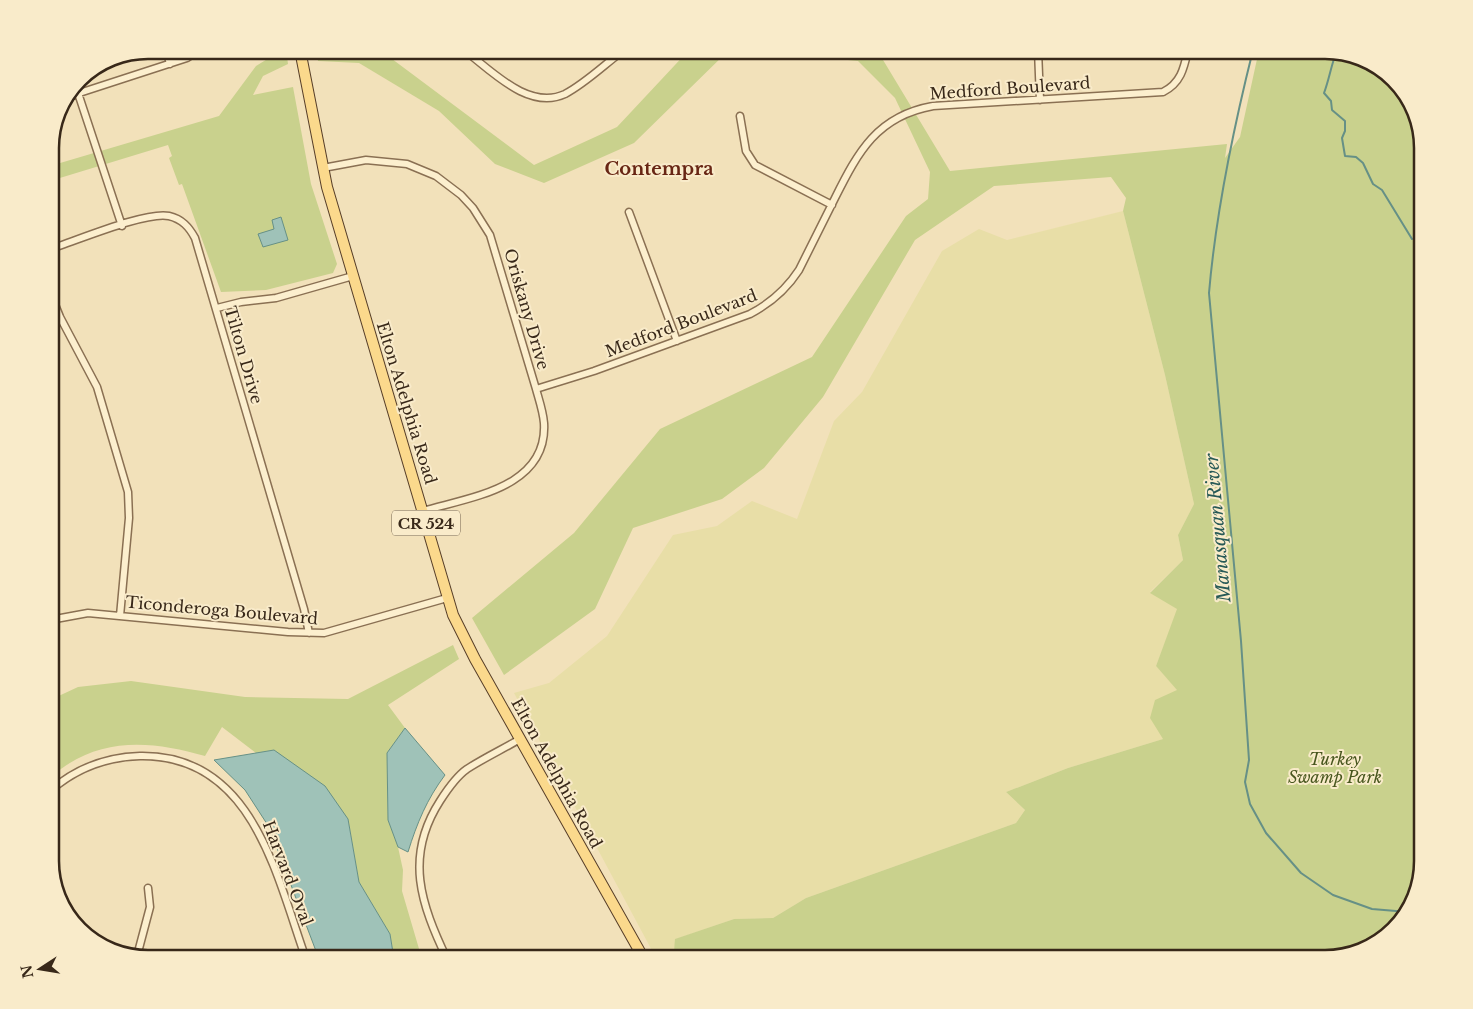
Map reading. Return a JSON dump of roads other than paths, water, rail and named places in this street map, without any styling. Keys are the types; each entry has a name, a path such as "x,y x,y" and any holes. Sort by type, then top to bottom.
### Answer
{"main road":[{"name":"Elton Adelphia Road","path":"302,59 323,168 447,598 462,634 639,950"}],"street":[{"path":"169,59 170,64"},
{"path":"122,226 78,93 184,59"},
{"path":"477,59 524,93 547,98 571,90 612,59"},
{"path":"1038,59 1040,100"},
{"name":"Medford Boulevard","path":"536,389 594,371 750,314 778,297 799,270 854,162 867,142 882,128 909,112 933,106 1163,92 1171,88 1179,79 1185,59"},
{"path":"740,116 746,151 755,165 832,205"},
{"name":"Oriskany Drive","path":"323,168 366,160 407,164 436,176 461,195 473,208 490,235 536,389 543,414 543,438 536,458 523,474 501,488 423,511"},
{"path":"629,212 677,341"},
{"name":"Tilton Drive","path":"59,246 160,215 172,217 186,225 196,238 304,610 309,633"},
{"path":"216,308 241,302 276,298 353,276"},
{"path":"59,314 97,387 128,492 129,518 120,616"},
{"name":"Ticonderoga Boulevard","path":"59,618 75,614 120,616 324,633 447,598"},
{"path":"443,950 430,924 420,888 418,868 421,845 431,815 445,793 466,770 520,739"},
{"name":"Harvard Oval","path":"59,784 93,765 106,760 131,756 175,760 212,777 236,797 261,836 303,950"},
{"path":"139,949 150,907 148,888"}],"water":[{"path":"281,217 288,240 263,247 258,234 274,229 272,220"},
{"path":"405,728 445,775 423,812 408,852 398,847 388,820 387,753"},
{"path":"274,750 325,786 348,819 359,882 390,934 393,950 316,950 269,827 245,790 214,760"}],"waterway":[{"name":"Manasquan River","path":"1251,59 1226,171 1209,293 1241,641 1249,760 1245,782 1250,804 1266,833 1301,873 1333,895 1372,909 1399,911"},
{"path":"1334,60 1324,93 1331,101 1332,110 1345,121 1345,131 1342,138 1345,156 1356,157 1363,163 1373,184 1382,190 1412,239"}],"district":[{"name":"Contempra","path":"659,169"}],"park label":[{"name":"Turkey Swamp Park","path":"1335,768"}]}
